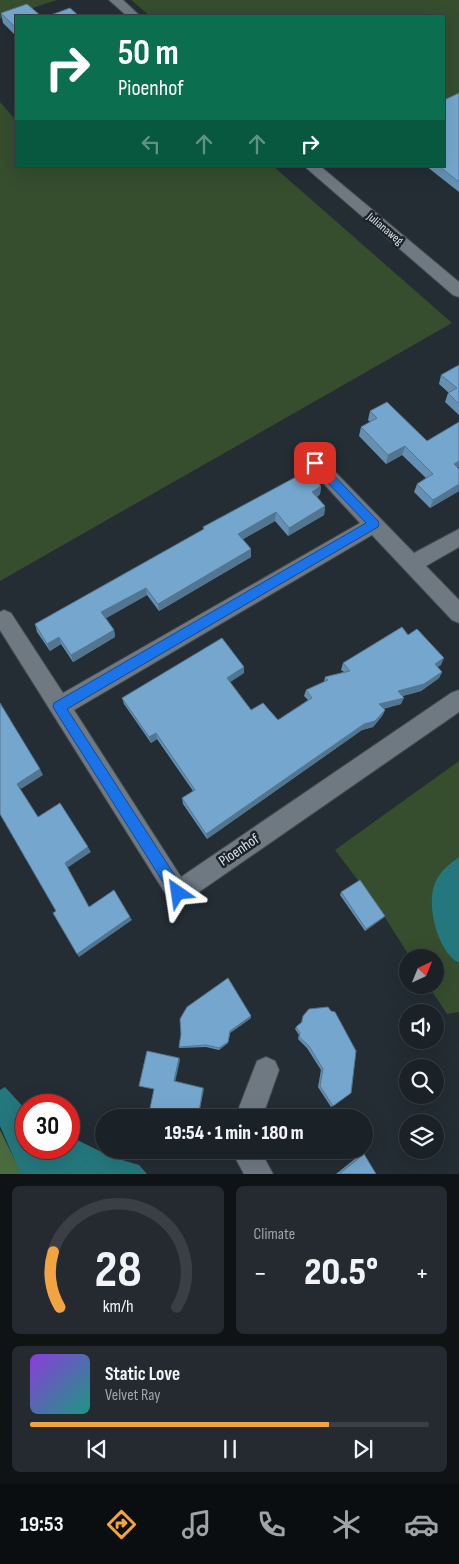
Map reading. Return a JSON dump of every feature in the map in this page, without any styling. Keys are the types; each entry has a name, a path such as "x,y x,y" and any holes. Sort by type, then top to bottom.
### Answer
{"street":[{"path":"115,0 133,15"},
{"name":"Julianaweg","path":"312,167 459,291"},
{"path":"304,451 459,614"},
{"path":"59,707 374,524"},
{"path":"413,564 459,537"},
{"name":"Pioenhof","path":"4,619 178,893 459,700"},
{"path":"251,1109 266,1070"},
{"path":"250,1159 259,1174"}],"green space":[{"path":"0,0 57,0 0,19"},
{"path":"131,0 459,0 459,160 445,150 445,15 149,15"},
{"path":"0,102 15,119 15,167 274,167 452,323 0,581"},
{"path":"459,761 459,857 445,868 456,962 459,963 459,1012 447,1014 444,1009 444,1004 440,1004 434,994 444,994 444,949 405,949 379,908 335,850"},
{"path":"0,1130 21,1172 21,1174 0,1174"}],"water":[{"path":"459,857 459,963 444,948 439,937 432,912 432,899 433,888 439,875"},
{"path":"5,1087 15,1098 15,1159 80,1159 80,1141 95,1149 95,1159 119,1159 139,1165 147,1174 21,1174 0,1126 0,1090"}],"building":[{"path":"27,4 40,15 15,15 15,27 1,13"},
{"path":"70,8 78,15 51,15"},
{"path":"459,93 459,182 440,167 445,167 445,100"},
{"path":"459,365 459,404 448,393 457,388 441,375"},
{"path":"387,402 427,441 459,422 459,461 454,464 459,469 459,484 433,500 417,484 433,474 405,446 388,455 361,427 377,418 370,411"},
{"path":"307,471 321,486 312,492 325,506 289,528 276,512 238,534 251,549 158,604 146,588 101,612 114,630 71,655 59,637 47,644 35,624 204,529 203,527"},
{"path":"402,627 408,635 417,629 444,658 435,664 442,672 424,684 398,691 404,698 379,704 385,710 375,721 364,724 206,834 182,798 195,790 156,733 149,737 122,698 222,638 244,667 227,678 251,710 263,703 278,720 312,698 306,690 328,680 325,677 350,671 343,663"},
{"path":"0,703 40,769 17,784 38,817 60,803 88,847 65,863 89,907 114,890 130,917 77,954 53,913 56,911 0,814"},
{"path":"360,880 385,916 366,929 341,892"},
{"path":"228,978 251,1016 230,1031 228,1042 219,1048 206,1045 179,1047 181,1034 180,1019 187,1007"},
{"path":"328,1007 331,1011 335,1012 356,1051 351,1093 333,1106 320,1086 323,1069 309,1046 299,1037 300,1033 296,1027 302,1022 303,1016 309,1009"},
{"path":"147,1051 179,1058 174,1081 203,1088 200,1109 150,1109 154,1089 139,1086"},
{"path":"358,1159 367,1159 376,1174 339,1174"}],"route":[{"path":"178,893 59,707 374,524 315,463"}]}
